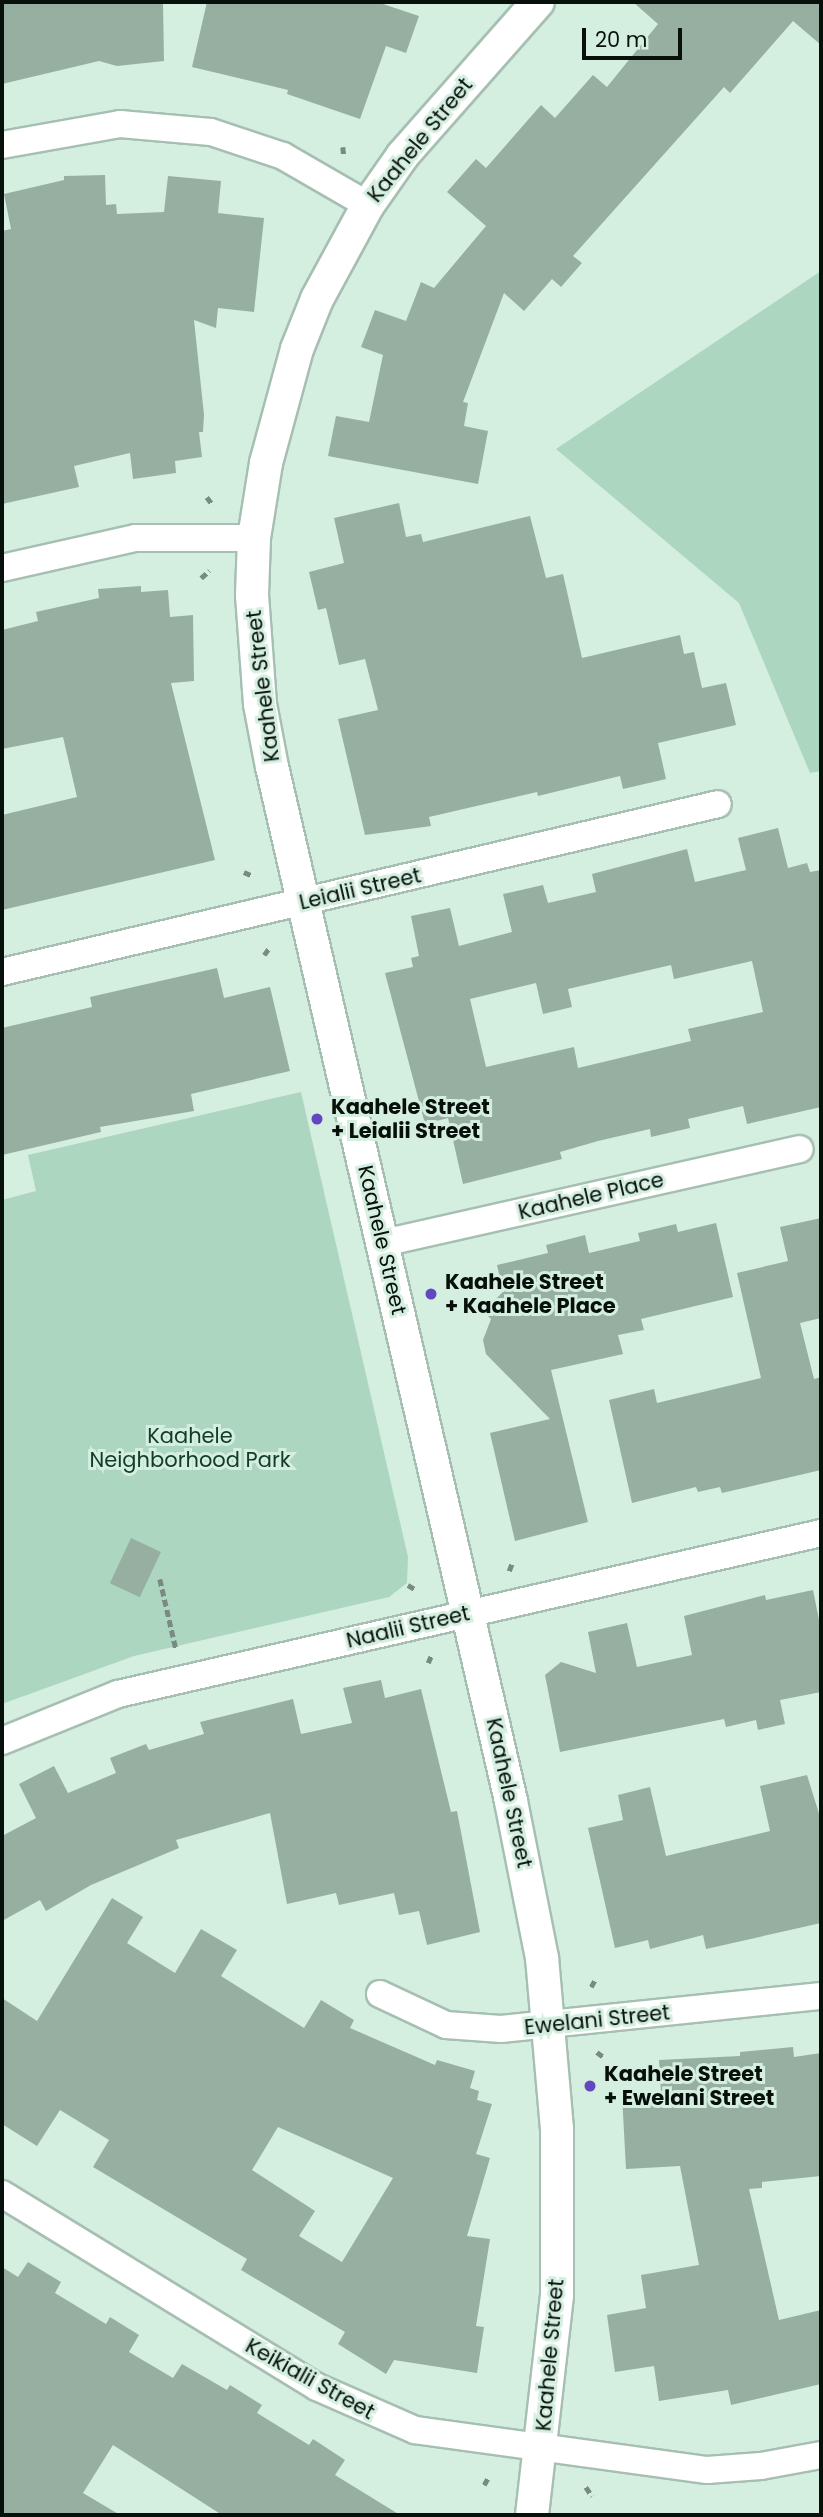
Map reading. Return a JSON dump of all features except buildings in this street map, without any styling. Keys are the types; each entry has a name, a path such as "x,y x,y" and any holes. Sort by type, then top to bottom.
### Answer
{"street":[{"name":"Kaahele Street","path":"532,2515 542,2451 557,2296 557,2129 549,2024 528,1880 260,704 254,649 254,538 266,463 297,349 317,299 368,205 424,129 538,2"},
{"path":"2,145 120,124 211,132 283,156 368,205"},
{"path":"2,568 135,538 254,538"},
{"name":"Leialii Street","path":"2,972 718,804"},
{"name":"Kaahele Place","path":"383,1243 800,1149"},
{"name":"Naalii Street","path":"2,1741 118,1694 821,1533"},
{"name":"Ewelani Street","path":"380,1994 428,2019 467,2029 549,2024 821,1996"},
{"name":"Keikialii Street","path":"2,2194 358,2409 415,2430 542,2451 706,2470 761,2466 821,2455"}],"path":[{"path":"343,147 344,156"},
{"path":"207,497 213,505"},
{"path":"201,578 209,571"},
{"path":"244,872 253,876"},
{"path":"264,955 269,947"},
{"path":"509,1571 512,1563"},
{"path":"160,1579 176,1649"},
{"path":"408,1585 416,1590"},
{"path":"428,1663 431,1656"},
{"path":"591,1987 596,1978"},
{"path":"597,2052 605,2058"},
{"path":"484,2485 489,2476"},
{"path":"586,2487 592,2496"}],"green space":[{"path":"821,271 821,771 810,773 739,603 556,449"},
{"name":"Kaahele Neighborhood Park","path":"301,1092 408,1557 407,1583 389,1597 134,1656 2,1704 2,1200 36,1191 28,1155"}],"place":[{"name":"Kaahele Street + Leialii Street","path":"317,1119"},
{"name":"Kaahele Street + Kaahele Place","path":"431,1294"},
{"name":"Kaahele Street + Ewelani Street","path":"590,2086"}]}
